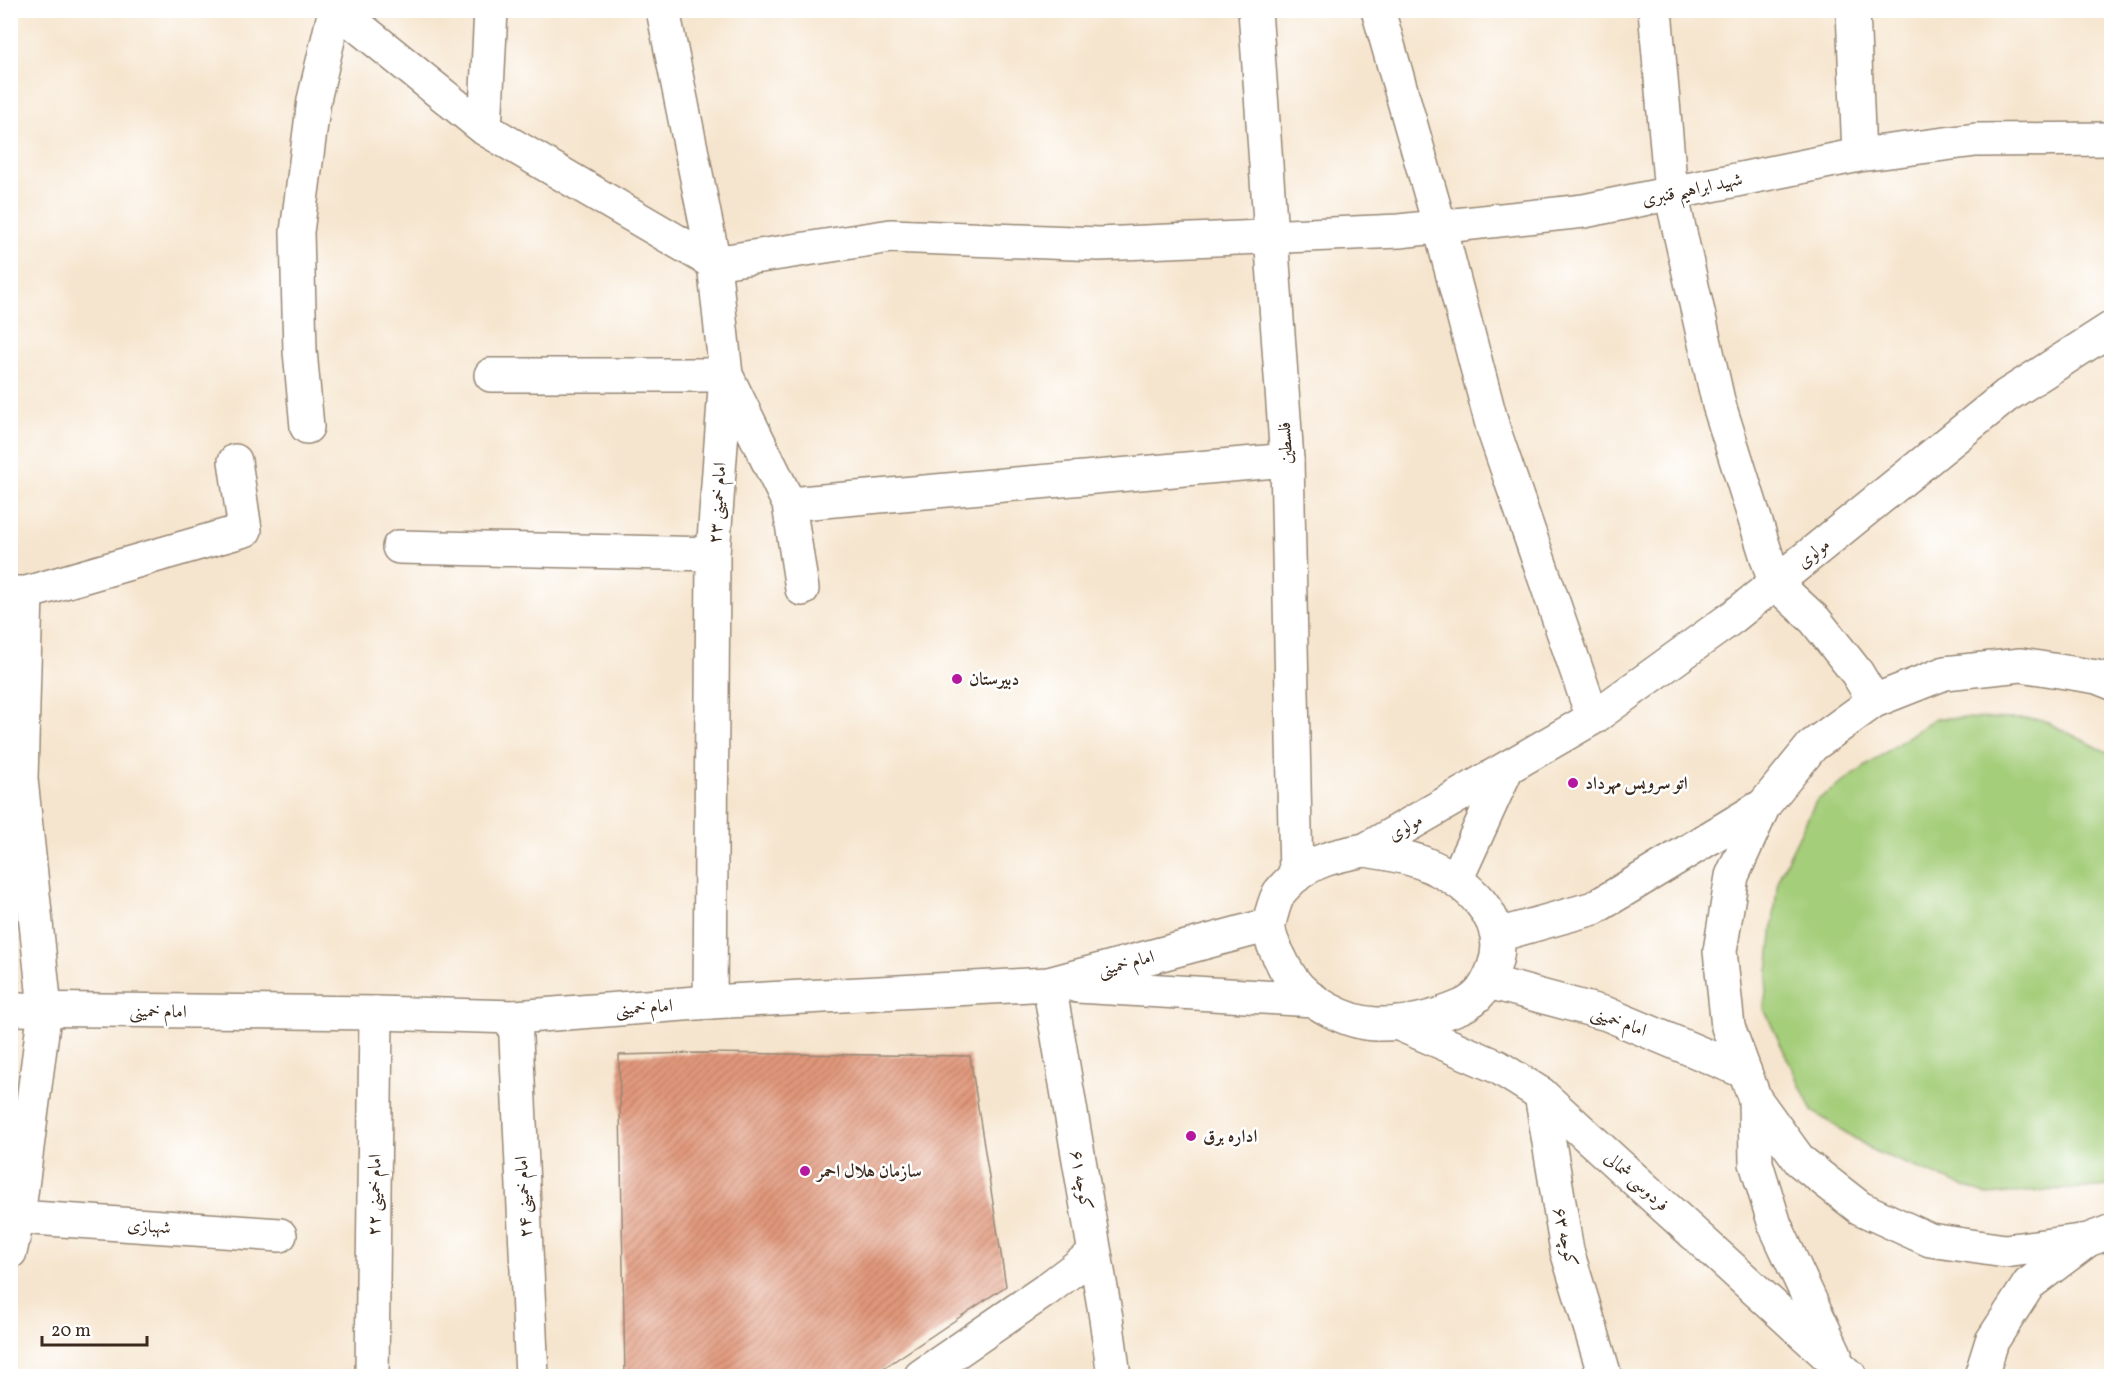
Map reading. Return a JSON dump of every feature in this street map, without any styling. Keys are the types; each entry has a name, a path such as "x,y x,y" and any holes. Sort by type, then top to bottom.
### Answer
{"street":[{"path":"306,427 300,351 297,232 314,100 336,10 485,129 714,263"},
{"path":"485,129 490,10"},
{"name":"امام خمینی ۲۳","path":"663,10 714,263 726,375 713,554 710,1002"},
{"name":"فلسطین","path":"1255,10 1287,460 1296,876"},
{"path":"1378,10 1440,227 1493,428 1593,718"},
{"path":"1656,10 1671,193 1719,405 1775,583 1815,620 1857,673 1874,701"},
{"path":"1853,10 1859,155"},
{"name":"شهید ابراهیم قنبری","path":"714,263 891,236 1099,243 1399,231 1584,211 1859,155 1976,140 2112,139"},
{"name":"مولوی","path":"1365,850 1593,718 1733,617 2006,396 2112,328"},
{"path":"491,375 726,375 789,504 802,589"},
{"path":"13,1236 45,1009 16,781 19,593 245,530 235,460"},
{"path":"789,504 1287,460"},
{"path":"399,546 713,554"},
{"path":"2100,1236 2005,1251 1930,1240 1860,1208 1800,1161 1750,1086 1728,1028 1720,951 1732,876 1764,805 1812,746 1874,701 1945,673 2021,665 2097,676 2112,683"},
{"path":"1456,880 1508,768"},
{"path":"1498,935 1594,908 1764,805"},
{"path":"1365,850 1423,863 1456,880 1475,896 1489,914 1498,935 1499,953 1489,982 1473,1001 1439,1016 1375,1024 1343,1017 1314,1000 1292,980 1274,948 1269,926 1279,892 1304,869 1334,856 1365,850"},
{"name":"امام خمینی","path":"10,1009 515,1017 710,1002 1049,984 1269,926"},
{"name":"امام خمینی","path":"1489,982 1607,1014 1750,1086"},
{"path":"1049,984 1314,1000"},
{"name":"کوچه ۶۱","path":"1049,984 1114,1377"},
{"name":"امام خمینی ۲۲","path":"372,1377 376,1013"},
{"name":"امام خمینی ۲۴","path":"515,1017 532,1377"},
{"name":"فردوسی شمالی","path":"1397,1023 1498,1067 1541,1094 1846,1372"},
{"path":"1750,1086 1756,1162 1775,1225 1846,1372"},
{"name":"کوچه ۶۳","path":"1541,1094 1567,1251 1605,1377"},
{"name":"شهبازی","path":"13,1236 280,1235"},
{"path":"1981,1377 1992,1341 2029,1284 2100,1236"},
{"path":"921,1377 1095,1253"}],"green space":[{"path":"1935,718 2040,719 2111,754 2112,1184 2110,1186 1987,1195 1876,1152 1812,1111 1764,1009 1778,879 1816,801"}],"building":[{"name":"سازمان هلال احمر","path":"697,1053 970,1056 1006,1286 872,1376 625,1376 619,1055"}],"place":[{"name":"دبیرستان","path":"957,679"},
{"name":"اتو سرویس مهرداد","path":"1573,783"},
{"name":"اداره برق","path":"1191,1136"},
{"name":"سازمان هلال احمر","path":"805,1171"}]}
